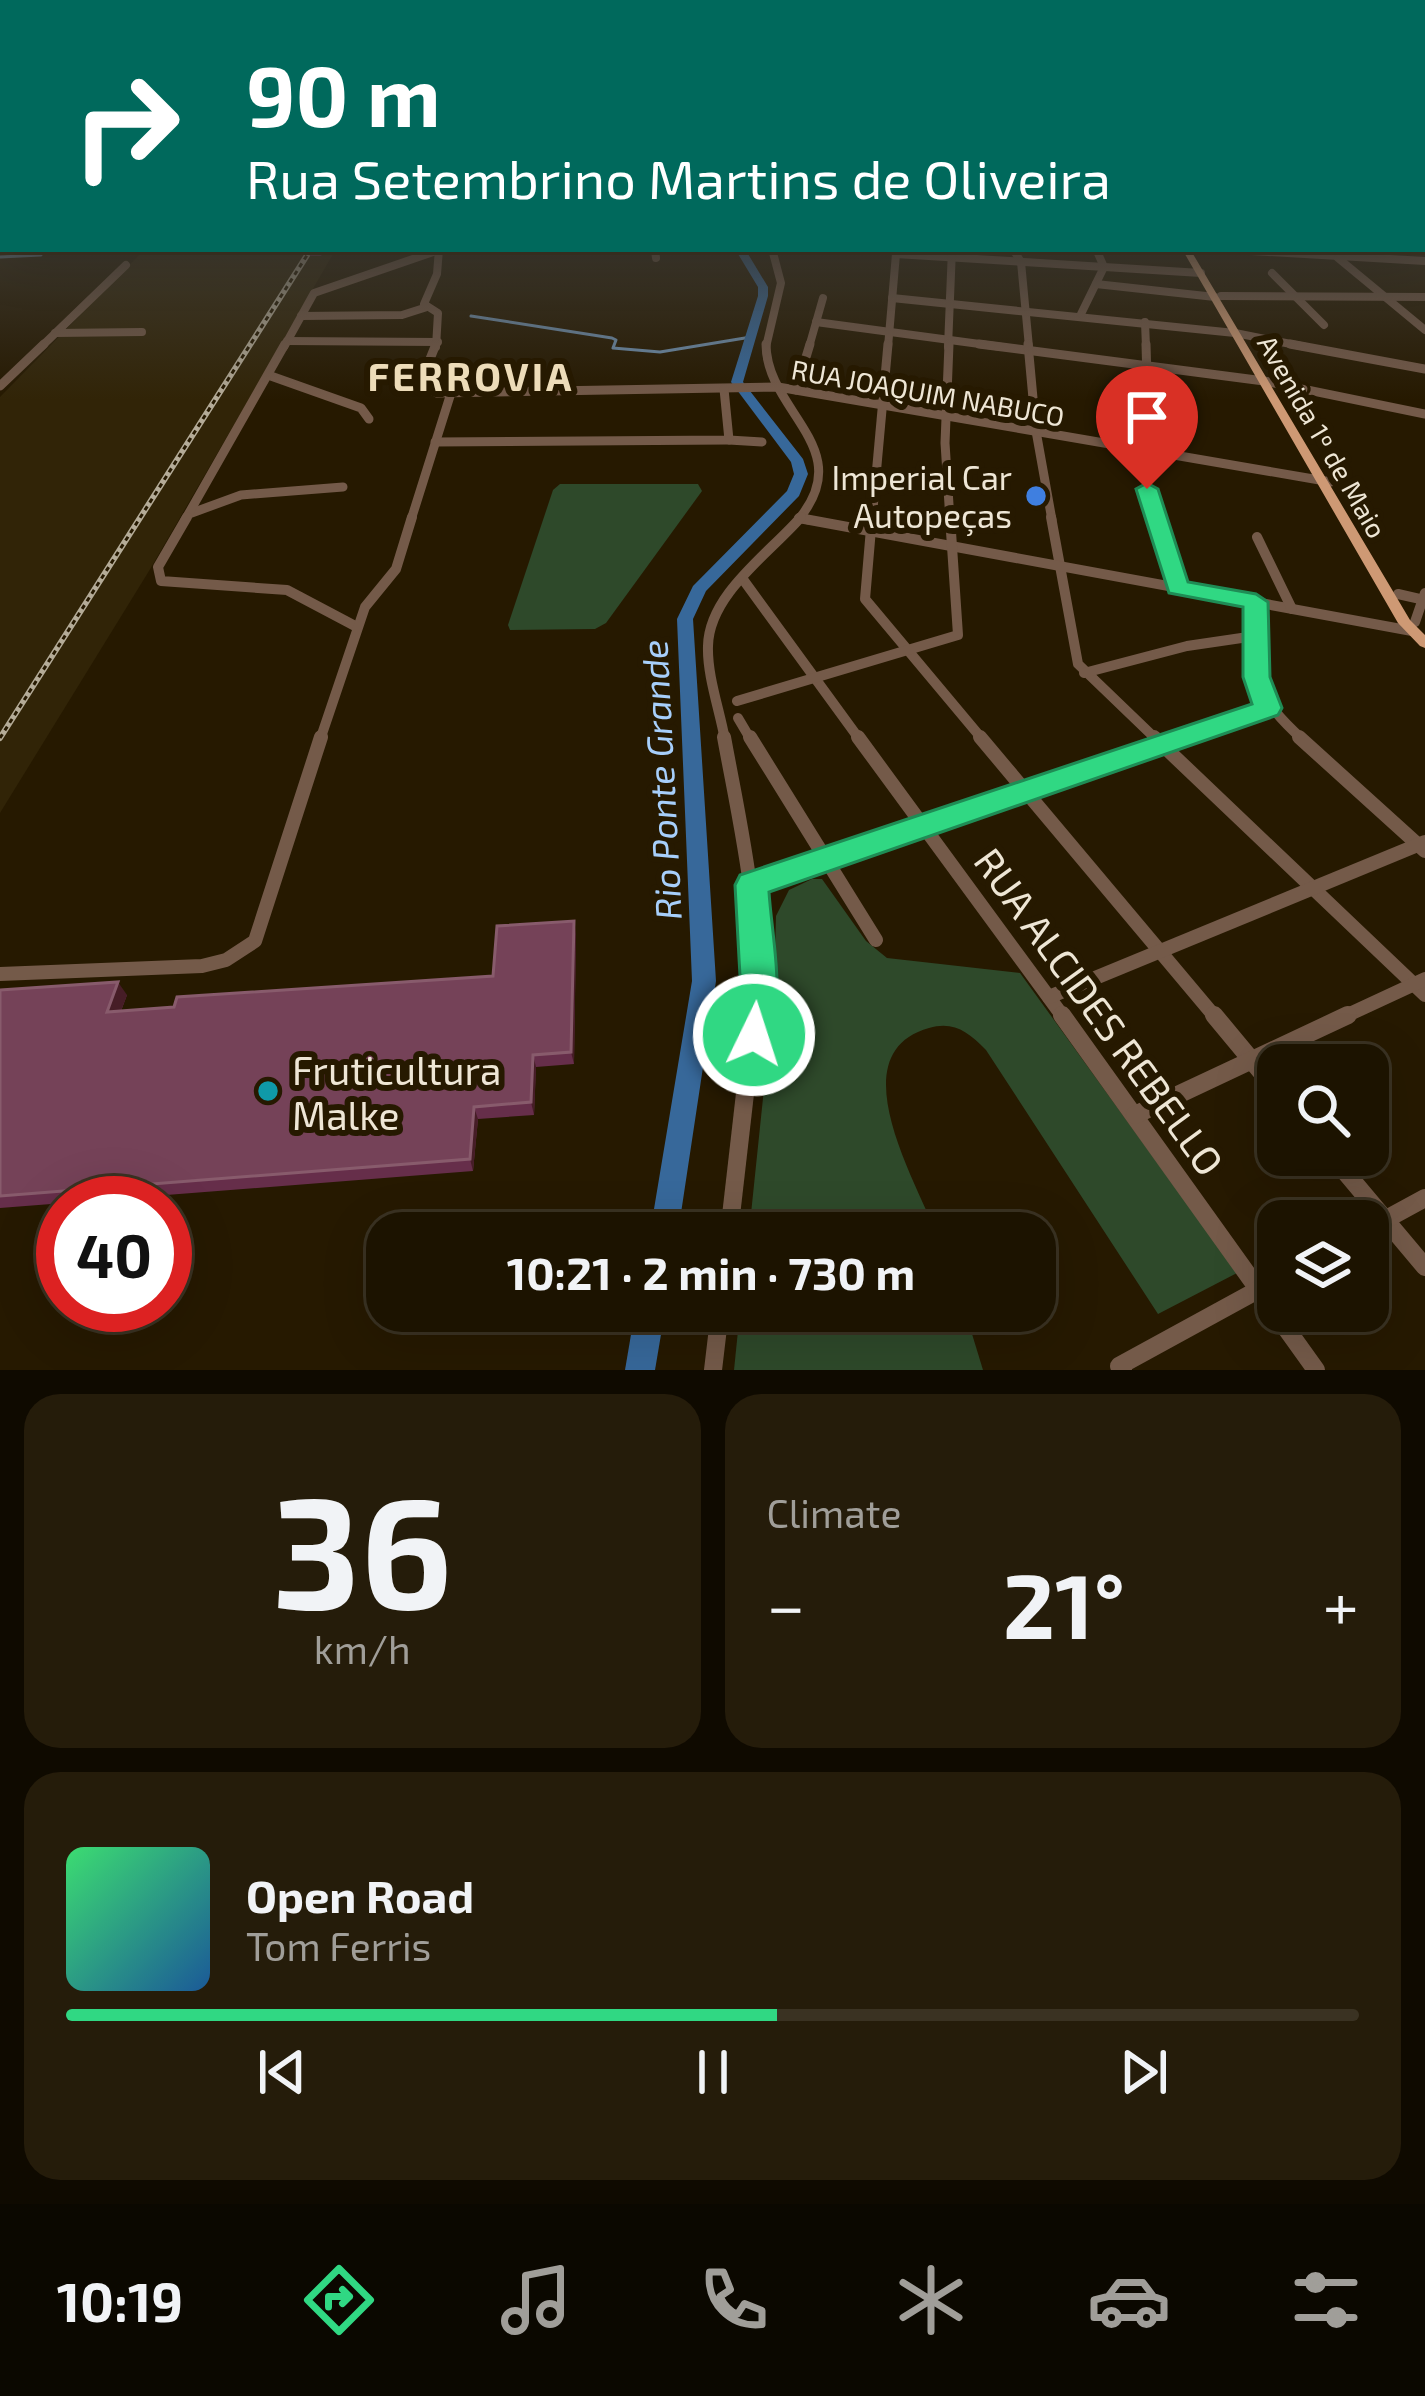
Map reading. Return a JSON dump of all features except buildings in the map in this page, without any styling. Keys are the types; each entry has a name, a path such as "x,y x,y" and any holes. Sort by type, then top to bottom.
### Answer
{"main road":[{"name":"Avenida 1º de Maio","path":"1203,272 1417,629"},
{"name":"Avenida 1º de Maio","path":"1201,273 1218,297"},
{"name":"Avenida 1º de Maio","path":"1326,481 1425,643"}],"street":[{"path":"0,386 119,272"},
{"path":"358,627 287,590 169,586 161,581 158,567 310,297 371,272"},
{"path":"427,307 435,272"},
{"path":"732,1212 757,995 752,885 709,645 717,609 799,518 818,489 818,459 778,387 765,349 784,289 779,272"},
{"path":"894,272 866,598 906,653 1257,1067"},
{"path":"737,701 958,635 946,443 951,272"},
{"path":"1022,272 1036,431 1074,654 1084,673 1421,986 1135,1115"},
{"path":"1082,314 1102,272"},
{"path":"1184,272 1201,273"},
{"path":"1356,272 1425,330"},
{"path":"1272,273 1324,325"},
{"path":"1096,284 1218,297 1425,297"},
{"path":"796,390 824,298"},
{"path":"892,298 1239,333 1425,369"},
{"path":"301,316 401,315 427,307 438,313 438,342 420,384"},
{"path":"817,322 1268,382 1425,414"},
{"path":"1145,322 1149,450"},
{"path":"54,333 142,332"},
{"path":"287,341 438,342"},
{"path":"268,375 361,408 369,419"},
{"name":"RUA JOAQUIM NABUCO","path":"375,376 420,384 430,392 452,393 778,387 1326,481"},
{"path":"729,440 735,388"},
{"path":"0,974 202,965 242,952 264,925 358,627 365,608 396,569 452,393"},
{"path":"435,442 762,442"},
{"path":"188,515 242,495 343,488"},
{"path":"1147,489 1178,588"},
{"path":"799,518 1417,629 1424,597 1398,595"},
{"path":"1257,537 1292,609"},
{"name":"RUA ALCIDES REBELLO","path":"742,578 1135,1115 1257,1267"},
{"path":"1048,997 1423,846 1268,708 1257,687 1256,602"},
{"path":"1084,673 1203,643 1256,636"},
{"path":"752,885 1268,708"},
{"path":"738,718 876,940"},
{"path":"1389,1218 1425,1198"},
{"path":"1389,1236 1425,1267"},
{"path":"1121,1368 1257,1290"},
{"path":"713,1370 718,1332"},
{"name":"RUA ALCIDES REBELLO","path":"1296,1332 1316,1370"}],"shaded area":[{"path":"123,272 323,272 149,571 0,813 0,397"}],"green space":[{"path":"560,484 698,484 702,491 606,623 595,629 510,630 553,490"},
{"path":"822,879 866,941 887,958 1020,973 1237,1273 1158,1314 986,1050 967,1033 946,1026 929,1028 903,1042 889,1063 886,1090 901,1151 927,1212 751,1212 774,992 776,916 789,890"},
{"path":"738,1332 971,1332 983,1370 734,1370"}],"waterway":[{"name":"Rio Ponte Grande","path":"667,1212 704,981 685,619 699,589 794,493 801,474 798,462 737,382 763,296 754,272"},
{"path":"471,316 612,338 616,340 613,348 660,352 751,337"},
{"name":"Rio Ponte Grande","path":"640,1370 646,1332"}],"railway":[{"path":"0,738 296,272"}],"place":[{"name":"Imperial Car Autopeças","path":"1036,496"},
{"name":"Fruticultura Malke","path":"268,1091"}],"district":[{"name":"FERROVIA","path":"471,375"}],"route":[{"path":"754,1035 758,976 752,885 1268,708 1257,687 1256,602 1178,588 1147,489"}]}
